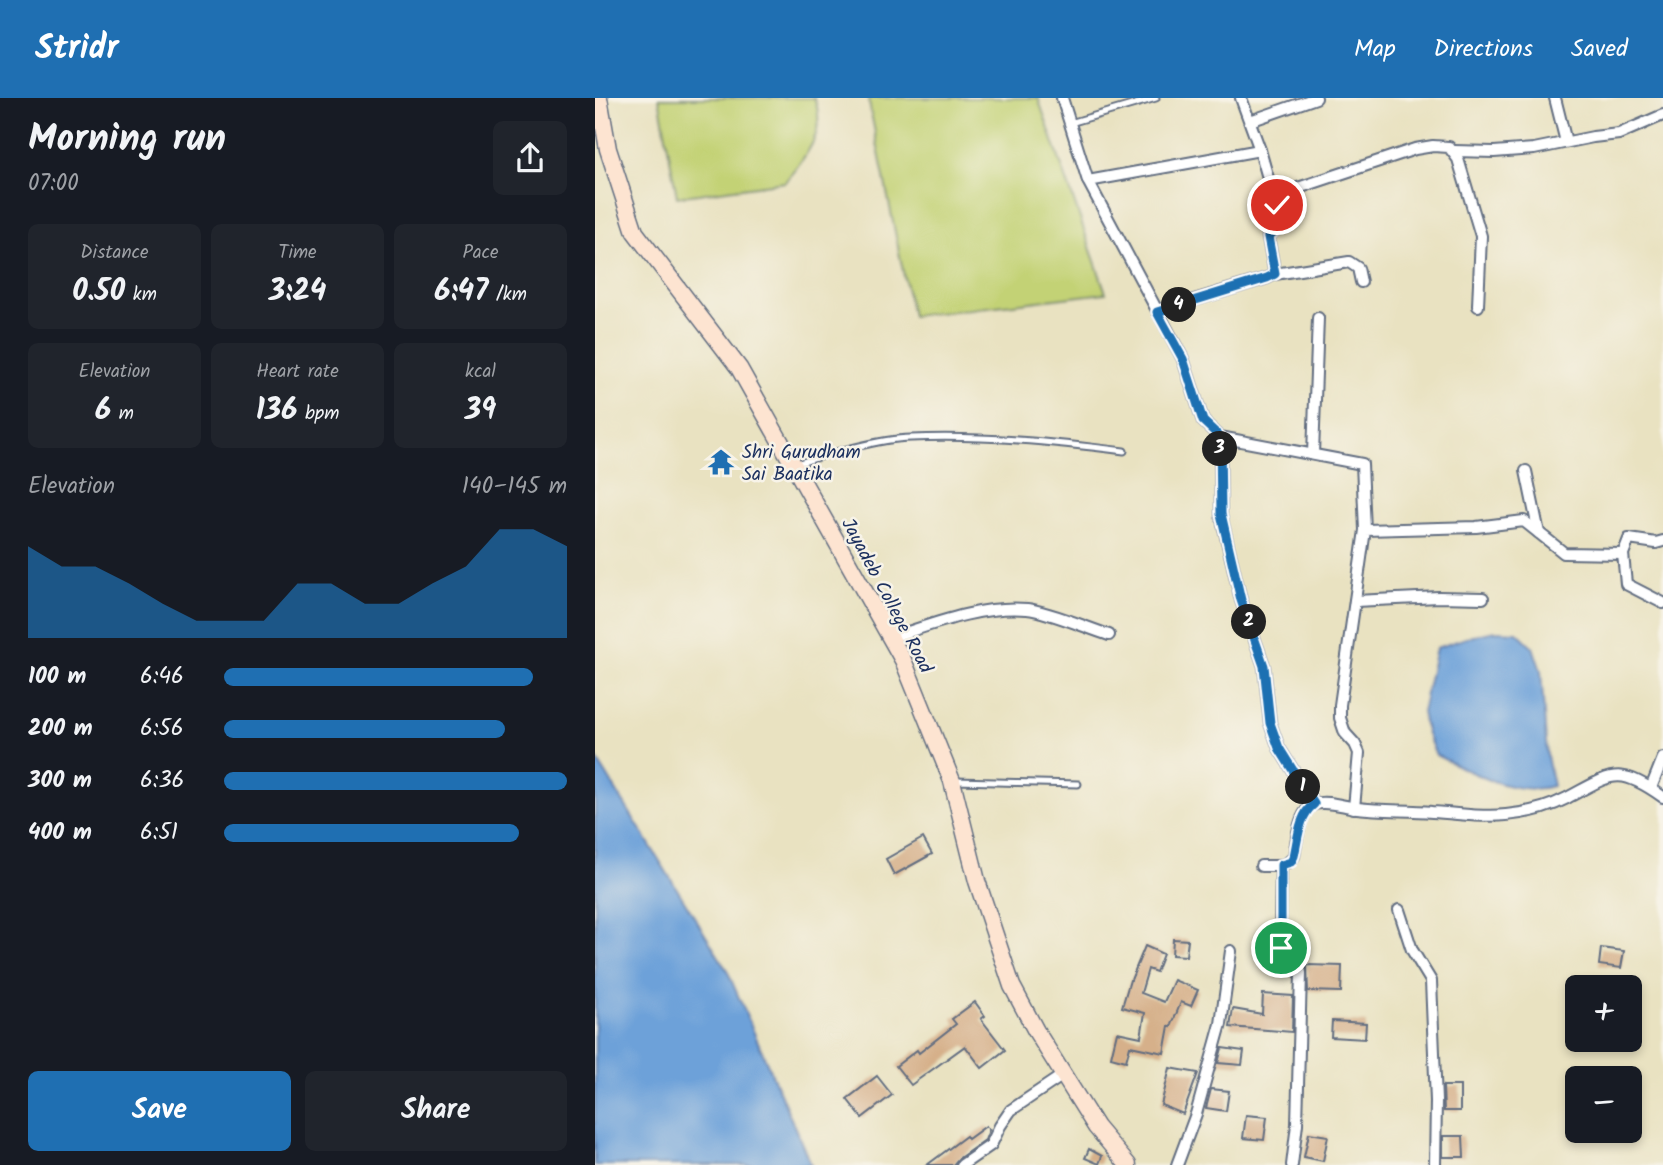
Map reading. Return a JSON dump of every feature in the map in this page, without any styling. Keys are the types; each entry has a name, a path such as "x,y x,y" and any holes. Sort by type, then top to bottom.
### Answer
{"street":[{"name":"Jayadeb College Road","path":"599,98 608,149 635,232 739,368 903,660 952,781 977,881 1012,986 1036,1031 1095,1127 1128,1165"},
{"path":"1062,98 1088,181 1183,359 1203,421 1220,437 1362,464 1365,530 1340,718 1345,733 1359,753 1354,808"},
{"path":"1241,98 1282,224 1268,237 1275,274"},
{"path":"1250,121 1316,98"},
{"path":"1556,98 1566,142"},
{"path":"1275,196 1415,149 1443,146 1454,151 1494,152 1534,149 1619,134 1663,115"},
{"path":"1088,181 1260,150"},
{"path":"1454,151 1481,236 1478,306"},
{"path":"1157,312 1275,274 1349,262 1358,268 1361,282"},
{"path":"1313,454 1318,318"},
{"path":"1220,437 1221,514 1241,600 1264,666 1270,723 1279,748 1314,804"},
{"path":"1526,471 1538,533"},
{"path":"1365,530 1476,527 1524,521 1564,554 1623,554"},
{"path":"1663,541 1656,543 1629,539 1623,554 1626,584 1663,603"},
{"path":"1355,601 1483,598"},
{"path":"890,638 972,614 1008,609 1029,609 1109,635"},
{"path":"1651,788 1663,758"},
{"path":"1261,866 1291,862 1302,819 1308,808 1314,804 1431,811 1465,816 1503,816 1533,811 1566,799 1606,776 1622,776 1651,788 1663,797"},
{"path":"1281,865 1280,944 1298,960 1301,973 1297,1124 1292,1165"},
{"path":"1399,910 1412,950 1431,981 1436,1101 1435,1165"},
{"path":"1177,1165 1196,1114 1221,1024 1231,951"},
{"path":"962,1165 991,1145 999,1126 1011,1110 1063,1075"}],"lane":[{"path":"1070,123 1156,98"},
{"path":"793,464 908,438 1042,441 1124,451"},
{"path":"952,781 1078,784"}],"green space":[{"path":"659,98 814,98 818,110 816,133 807,153 785,182 677,197"},
{"path":"868,98 1038,98 1106,293 912,316"}],"water":[{"path":"1495,631 1517,632 1533,647 1541,671 1547,756 1553,786 1538,789 1508,786 1478,775 1436,755 1426,732 1422,712 1436,648"},
{"path":"595,756 727,970 811,1165 595,1165"}],"building":[{"path":"923,838 932,854 894,875 886,859"},
{"path":"1173,939 1188,940 1186,956 1172,955"},
{"path":"1145,946 1163,954 1156,972 1148,969 1141,993 1164,1002 1174,980 1198,990 1191,1006 1181,1002 1171,1027 1169,1026 1164,1053 1130,1046 1126,1061 1111,1057 1117,1032 1141,1037 1145,1013 1122,1007"},
{"path":"1601,948 1624,951 1621,968 1599,965"},
{"path":"1307,965 1342,966 1341,992 1308,991"},
{"path":"1263,994 1293,996 1292,1032 1230,1027 1233,1009 1262,1014"},
{"path":"975,1002 985,1016 981,1019 1005,1050 982,1068 965,1046 911,1085 896,1066 917,1050 919,1053 956,1024 952,1019"},
{"path":"1332,1021 1366,1023 1365,1039 1331,1037"},
{"path":"1222,1048 1244,1051 1242,1065 1218,1063"},
{"path":"1170,1068 1198,1073 1183,1114 1161,1105"},
{"path":"877,1076 892,1095 862,1118 847,1099"},
{"path":"1443,1086 1460,1086 1460,1111 1444,1111"},
{"path":"1211,1089 1229,1091 1226,1111 1206,1108"},
{"path":"1246,1115 1267,1117 1264,1140 1243,1138"},
{"path":"986,1126 989,1130 985,1140 953,1165 927,1165 966,1136 968,1139"},
{"path":"1309,1133 1328,1136 1323,1161 1304,1157"},
{"path":"1443,1136 1463,1136 1464,1157 1443,1157"},
{"path":"1089,1149 1102,1156 1099,1164 1085,1158"}],"place":[{"name":"Shri Gurudham Sai Baatika","path":"721,462"}],"route":[{"path":"1277,205 1282,224 1268,237 1275,274 1157,312 1183,359 1203,421 1220,437 1221,514 1241,600 1264,666 1270,723 1279,748 1314,804 1308,808 1302,819 1291,862 1281,865 1281,948"}]}
